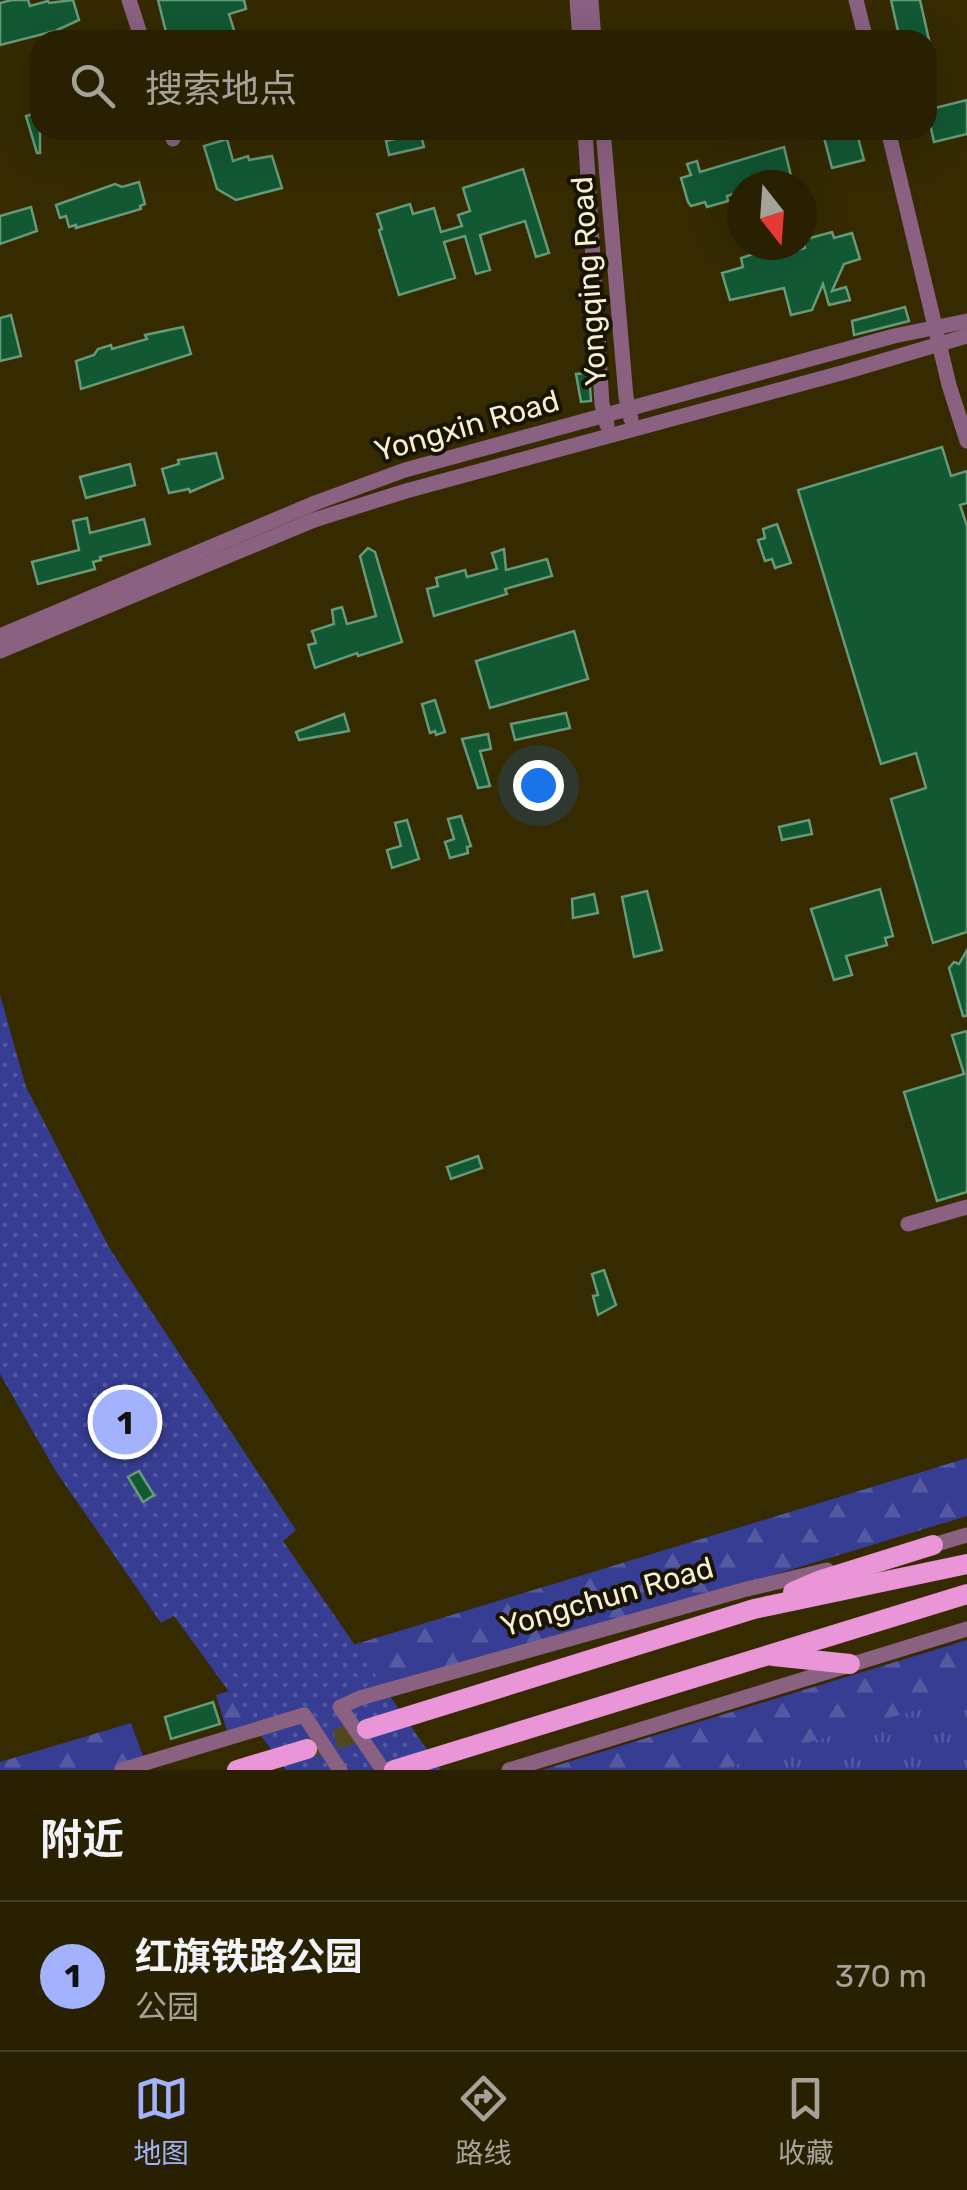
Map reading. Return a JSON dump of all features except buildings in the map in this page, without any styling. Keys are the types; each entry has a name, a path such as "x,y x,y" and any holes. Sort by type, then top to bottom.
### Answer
{"main road":[{"path":"754,1609 821,1580 933,1545"},
{"name":"Yongchun Road","path":"367,1729 754,1609 967,1564"},
{"path":"394,1770 967,1594"},
{"path":"766,1656 850,1664"},
{"path":"237,1770 307,1749"}],"street":[{"path":"129,0 139,30"},
{"path":"576,0 579,30"},
{"path":"591,0 593,30"},
{"path":"856,0 864,30"},
{"name":"Yongqing Road","path":"585,140 605,416 610,435"},
{"name":"Yongqing Road","path":"604,140 628,410 633,427"},
{"path":"890,140 967,441"},
{"name":"Yongxin Road","path":"0,651 314,520 406,490 845,372 967,321"},
{"name":"Yongxin Road","path":"0,636 374,481 894,336 967,336"},
{"path":"908,1224 967,1207"},
{"name":"Yongchun Road","path":"383,1770 340,1707 360,1698 743,1590 967,1535"},
{"path":"509,1770 967,1629"},
{"path":"122,1770 304,1715 340,1770"}],"green space":[{"path":"0,995 26,1087 110,1249 296,1530 283,1541 441,1770 286,1770 174,1616 161,1623 55,1470 0,1374"},
{"path":"967,1458 967,1516 331,1710 297,1662"},
{"path":"967,1640 967,1694 720,1770 542,1770"},
{"path":"284,1674 314,1718 230,1741 216,1695"},
{"path":"967,1692 967,1770 706,1770"},
{"path":"131,1723 147,1767 0,1770 0,1762"}],"tunnel":[{"path":"307,1749 367,1729"}],"place":[{"name":"红旗铁路公园","path":"125,1422"}]}
